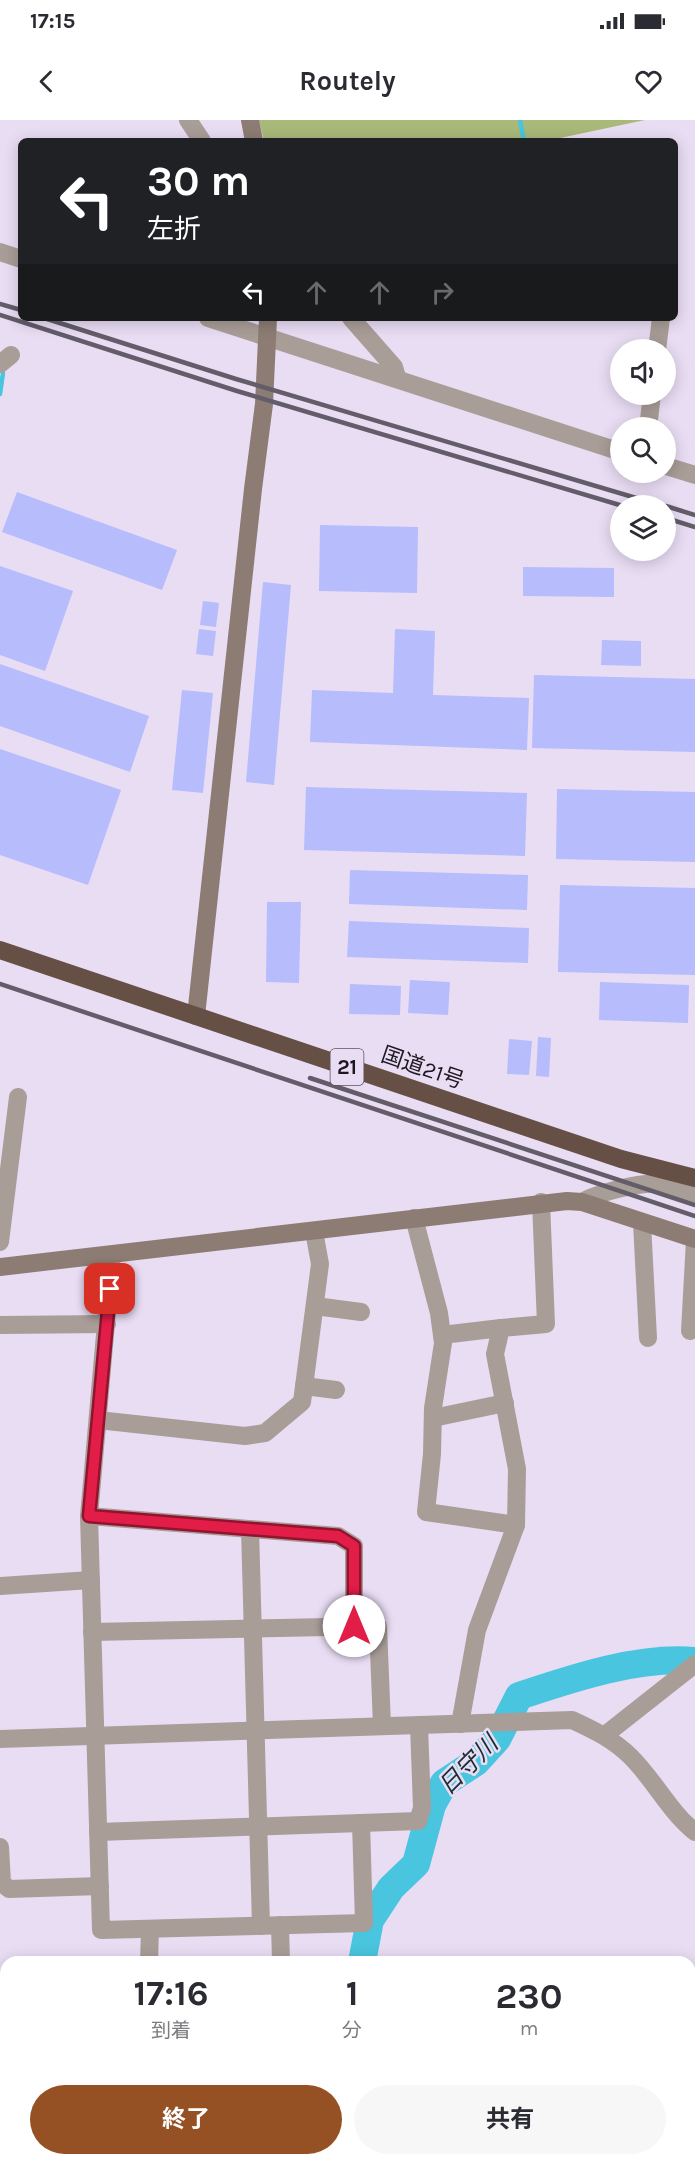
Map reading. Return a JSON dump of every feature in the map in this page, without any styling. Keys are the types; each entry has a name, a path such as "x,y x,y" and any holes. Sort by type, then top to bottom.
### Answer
{"highway":[{"name":"国道21号","path":"0,950 621,1159 695,1178"}],"street":[{"path":"188,120 200,138"},
{"path":"250,120 253,138"},
{"path":"0,252 18,258"},
{"path":"217,321 397,377 420,387 610,448"},
{"path":"196,1016 251,501 264,404 268,321"},
{"path":"354,321 394,367 397,377"},
{"path":"658,339 661,321"},
{"path":"676,469 695,475"},
{"path":"0,1242 18,1097"},
{"path":"582,1202 598,1194 648,1184 658,1184 695,1194"},
{"path":"442,1335 546,1324 541,1202"},
{"path":"0,1267 541,1202 582,1202 695,1240 690,1331"},
{"path":"414,1218 443,1343 433,1418 426,1512 516,1525"},
{"path":"642,1222 648,1338"},
{"path":"98,1420 245,1436 265,1433 302,1402 320,1264 314,1231"},
{"path":"112,1255 89,1516 101,1930 363,1923 362,1823"},
{"path":"315,1306 361,1312"},
{"path":"0,1324 107,1324"},
{"path":"460,1724 477,1630 516,1525 517,1468 495,1354 501,1328"},
{"path":"304,1386 336,1390"},
{"path":"433,1418 505,1403"},
{"path":"89,1516 338,1536 354,1546 354,1626"},
{"path":"250,1529 261,1926"},
{"path":"0,1586 91,1580"},
{"path":"92,1632 378,1626 382,1726"},
{"path":"604,1735 695,1664"},
{"path":"0,1739 572,1720 604,1735 632,1758 671,1809 695,1832"},
{"path":"98,1832 418,1821 422,1808 419,1725"},
{"path":"0,1847 2,1882 9,1889 100,1886"},
{"path":"280,1925 281,1956"},
{"path":"149,1956 150,1929"}],"green space":[{"path":"259,120 645,120 560,138 263,138"}],"building":[{"path":"17,492 177,550 162,590 2,532"},
{"path":"320,525 418,527 417,593 319,591"},
{"path":"0,566 73,591 45,671 0,655"},
{"path":"523,567 614,568 614,597 523,596"},
{"path":"263,582 291,585 274,785 246,782"},
{"path":"203,601 219,603 216,627 200,625"},
{"path":"199,629 216,631 213,656 196,654"},
{"path":"395,629 435,631 433,695 529,698 527,750 310,742 312,690 393,693"},
{"path":"602,640 641,641 641,666 601,665"},
{"path":"0,664 149,716 130,772 0,726"},
{"path":"534,675 695,679 695,752 532,748"},
{"path":"182,690 213,693 203,793 172,790"},
{"path":"0,749 121,790 88,885 0,855"},
{"path":"306,787 527,793 525,856 304,850"},
{"path":"557,789 695,792 695,862 556,859"},
{"path":"350,870 528,875 527,910 349,904"},
{"path":"560,885 695,888 695,975 558,972"},
{"path":"267,902 301,902 299,983 266,982"},
{"path":"349,921 529,928 528,963 347,957"},
{"path":"410,980 450,982 448,1015 408,1013"},
{"path":"600,982 689,985 688,1023 599,1020"},
{"path":"350,984 401,986 400,1015 349,1014"},
{"path":"538,1037 551,1038 549,1077 536,1076"},
{"path":"509,1039 532,1041 529,1075 507,1074"}],"waterway":[{"path":"520,120 523,138"},
{"path":"0,394 3,373"},
{"name":"日守川","path":"363,1956 370,1920 391,1888 416,1864 432,1805 444,1783 476,1762 497,1739 519,1696 583,1676 629,1665 673,1660 695,1661"}],"railway":[{"path":"0,304 18,309"},
{"path":"0,315 18,321"},
{"path":"19,321 237,391 610,502"},
{"path":"53,321 236,379 626,495"},
{"path":"676,509 695,515"},
{"path":"676,521 695,527"},
{"path":"0,984 695,1216"},
{"path":"310,1078 695,1205"}],"route":[{"path":"110,1289 89,1516 338,1536 354,1546 354,1626"}]}
